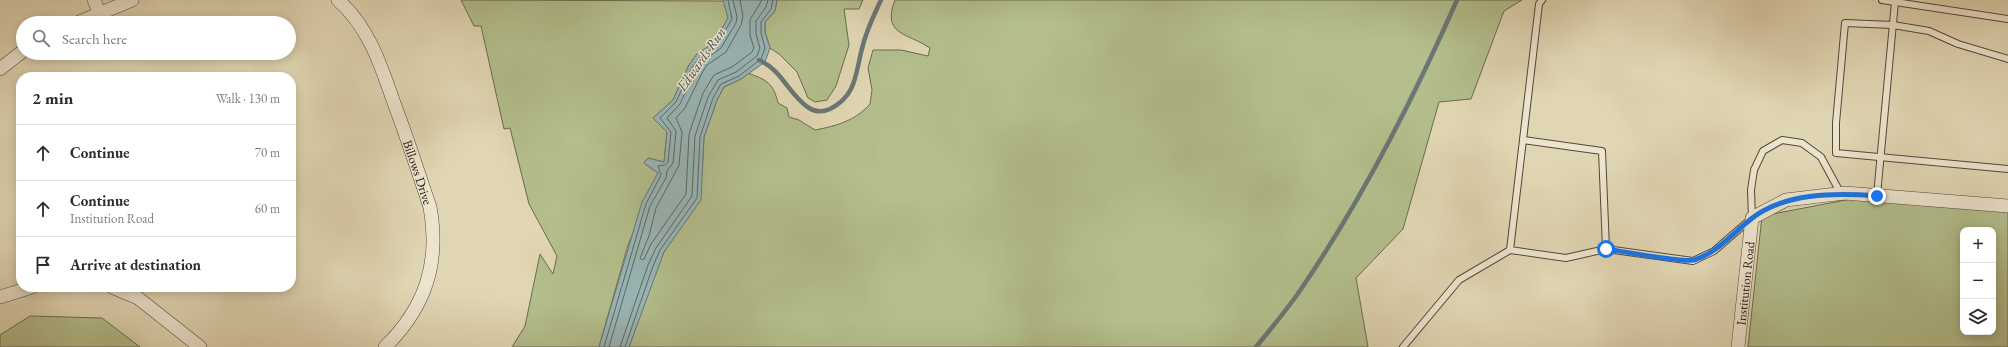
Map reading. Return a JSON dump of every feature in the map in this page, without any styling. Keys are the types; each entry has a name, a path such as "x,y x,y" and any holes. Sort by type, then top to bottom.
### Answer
{"street":[{"path":"94,0 100,14"},
{"path":"95,16 132,0"},
{"name":"Billows Drive","path":"338,0 346,7 365,31 377,57 430,207 433,226 433,253 424,293 401,332 385,347"},
{"path":"0,69 16,56"},
{"path":"1752,218 1786,200 1841,194 2008,206"},
{"name":"Institution Road","path":"1738,347 1752,218"},
{"path":"0,297 16,292"},
{"path":"124,292 138,298 200,347"}],"lane":[{"path":"1510,250 1538,4 1542,0"},
{"path":"1882,0 2008,19"},
{"path":"1877,196 1895,2"},
{"path":"2008,59 1958,44 1929,31 1893,25 1845,23 1836,123 1836,153 2008,169"},
{"path":"1523,140 1602,151 1606,249"},
{"path":"1403,347 1459,280 1510,250 1566,258 1606,249 1693,261 1714,250 1752,218 1751,190 1754,170 1763,151 1782,140 1802,143 1821,157 1841,194"}],"green space":[{"path":"461,0 724,1 728,18 714,43 697,54 689,65 673,100 653,118 667,132 664,162 648,158 644,163 658,173 628,245 599,347 512,347 525,326 540,254 553,274 557,256 529,204 510,128 504,129 481,26 474,26"},
{"path":"777,0 863,0 859,9 844,9 849,45 836,86 827,100 815,102 808,98 797,72 779,54 770,48 765,32 765,22 775,11"},
{"path":"895,0 1522,0 1504,11 1471,99 1439,102 1403,229 1356,278 1368,347 629,347 657,268 664,252 676,234 702,174 704,137 717,100 724,87 741,79 748,73 760,78 768,83 774,90 778,103 787,108 789,117 799,120 815,130 830,127 852,119 870,104 872,90 868,68 873,50 901,50 928,56 930,48 899,32 894,27 891,20"},
{"path":"1851,199 2008,212 2008,347 1748,347 1762,216"},
{"path":"30,316 102,318 140,347 0,347 0,335"}],"water":[{"name":"Edwards Run","path":"723,0 777,0 775,11 765,22 765,32 770,48 765,62 741,79 724,87 717,100 704,137 701,200 664,252 629,347 599,347 642,202 658,173 644,163 648,158 664,162 667,132 653,118 673,100 689,65 697,54 714,43 728,18"}],"waterway":[{"path":"759,60 774,70 802,103 809,108 819,111 830,109 846,97 851,90 867,33 881,0"},
{"path":"1256,347 1297,295 1343,224 1364,188 1422,76 1457,0"}],"route":[{"path":"1606,249 1693,261 1714,250 1752,218 1786,200 1845,193 1877,196"}]}
